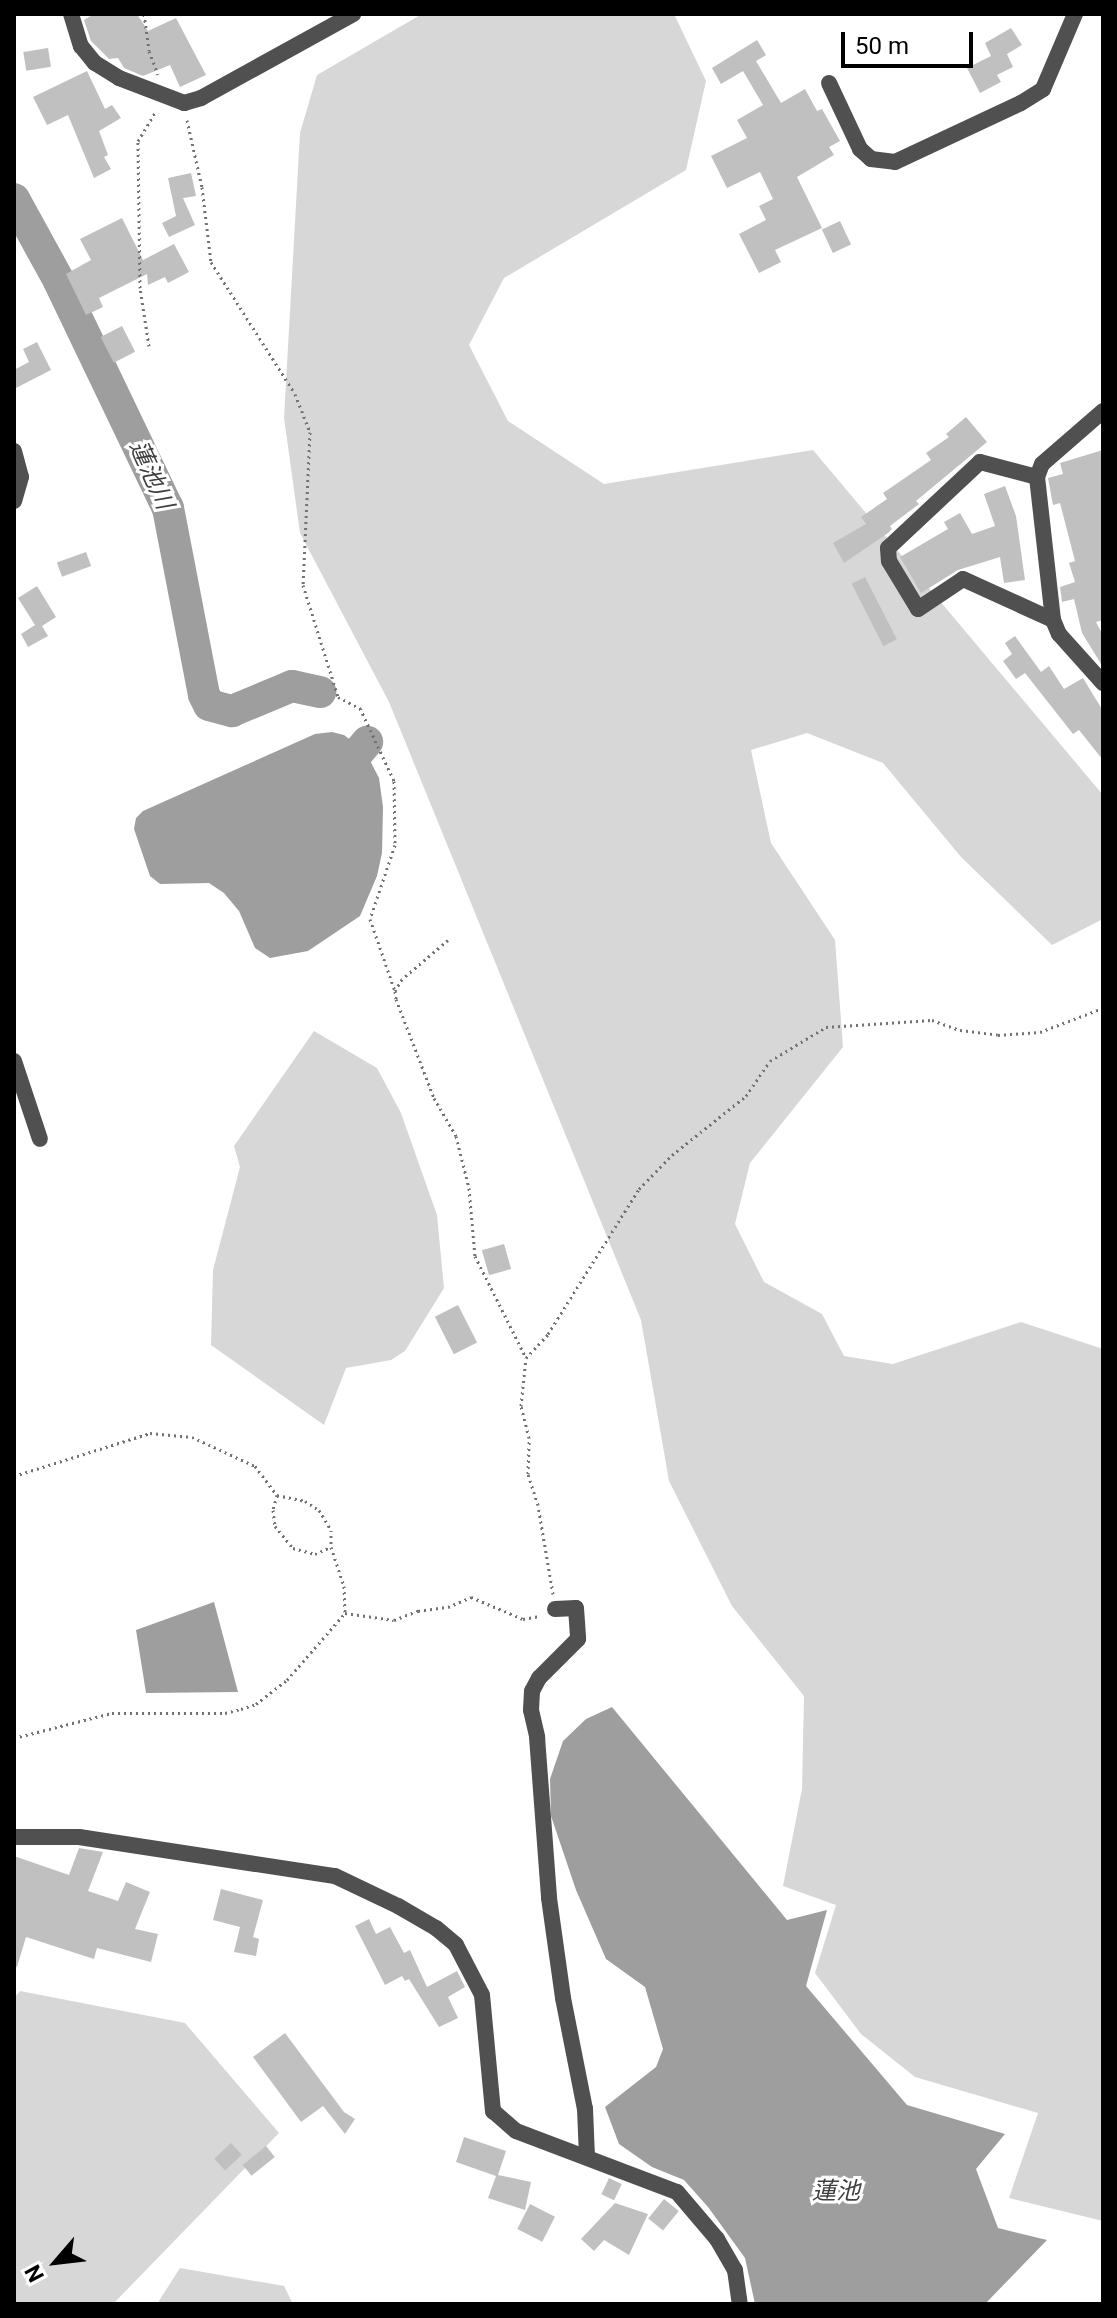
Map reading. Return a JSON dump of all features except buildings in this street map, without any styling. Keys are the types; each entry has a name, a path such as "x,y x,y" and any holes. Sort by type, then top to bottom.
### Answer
{"street":[{"path":"71,14 81,46 95,63 119,78 184,103 201,98 353,14"},
{"path":"829,83 860,149 871,159 895,162 1021,103 1043,89 1075,14"},
{"path":"1103,411 1042,464 1037,477 1054,605 1053,620 1059,634 1103,683"},
{"path":"14,451 21,477 14,501"},
{"path":"1037,477 980,462 888,548 889,561 918,609 963,579 1053,620"},
{"path":"14,1061 40,1139"},
{"path":"555,1609 576,1608 578,1639 539,1678 532,1691 531,1710 537,1737 549,1898 563,1998 585,2109 587,2157"},
{"path":"14,1837 79,1837 335,1876 436,1928 456,1945 482,1995 493,2111 516,2131 677,2192 717,2239 735,2270 740,2304"}],"path":[{"path":"144,14 149,51 164,96 138,141 140,288 149,346"},
{"path":"184,103 202,187 211,262 295,394 308,423 310,455 302,568 310,612 338,697 360,708 394,781 395,845 391,865 375,897 370,919 414,1051 434,1098 456,1136 469,1188 475,1256 526,1358 521,1406 529,1438 528,1474 544,1532 555,1609 523,1619 471,1597 448,1607 418,1611 394,1620 345,1613"},
{"path":"395,991 402,979 448,940"},
{"path":"526,1358 548,1334 639,1189 672,1155 746,1096 770,1061 788,1047 826,1027 846,1023 932,1020 960,1030 998,1035 1040,1032 1103,1008"},
{"path":"14,1476 150,1433 171,1433 192,1437 255,1466 277,1495"},
{"path":"14,1738 112,1713 225,1713 256,1704 287,1680 345,1613 344,1586 331,1547 331,1530 319,1510 290,1495 277,1495"},
{"path":"277,1495 273,1510 275,1526 283,1539 303,1554 315,1554 331,1547"}],"shaded area":[{"path":"422,14 674,14 706,81 686,170 504,278 469,345 508,421 604,484 813,450 1103,795 1101,920 1052,945 961,857 883,763 807,733 751,750 771,843 835,940 843,1047 750,1163 735,1224 764,1282 822,1314 844,1356 893,1364 1021,1322 1103,1349 1103,2221 1009,2198 1038,2113 915,2077 861,2034 815,1973 836,1905 783,1886 802,1789 804,1696 732,1606 669,1481 641,1320 389,702 300,533 284,418 300,133 317,75"},
{"path":"314,1031 377,1068 401,1113 437,1215 444,1288 405,1351 391,1360 346,1368 324,1425 211,1345 213,1270 240,1167 234,1146"},
{"path":"20,1991 185,2023 279,2133 113,2304 14,2304 14,1998"},
{"path":"180,2268 284,2286 293,2304 157,2304"}],"water":[{"path":"332,732 344,735 365,751 379,778 383,807 382,853 377,876 360,916 308,951 270,958 255,948 239,911 224,893 209,883 160,884 150,876 134,829 136,818 143,811 315,734"},
{"path":"214,1602 238,1692 146,1693 136,1630"},
{"name":"蓮池","path":"612,1707 787,1920 827,1910 806,1986 907,2105 1005,2134 976,2169 998,2228 1047,2240 985,2304 755,2304 745,2258 708,2207 684,2180 652,2167 619,2144 605,2107 656,2067 663,2049 645,1987 606,1959 576,1890 551,1816 550,1779 563,1741 586,1719"}],"waterway":[{"name":"蓮池川","path":"14,199 59,281 168,508 204,695 209,705 232,711 292,686 320,692"},
{"name":"蓮池川","path":"335,780 367,742"}]}
